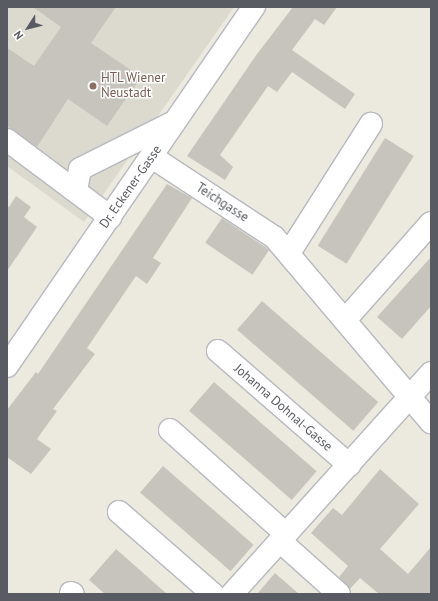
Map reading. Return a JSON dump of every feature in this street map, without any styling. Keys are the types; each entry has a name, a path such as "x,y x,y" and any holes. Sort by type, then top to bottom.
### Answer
{"street":[{"name":"Dr. Eckener-Gasse","path":"7,366 254,7"},
{"path":"76,190 80,169 174,122"},
{"path":"289,253 371,124"},
{"path":"7,140 76,190 110,217"},
{"name":"Teichgasse","path":"152,157 274,237 346,319 431,422"},
{"path":"346,319 431,223"},
{"name":"Johanna Dohnal-Gasse","path":"218,351 349,465"},
{"path":"232,594 431,373"},
{"path":"170,430 339,594"},
{"path":"119,512 213,594"}],"shaded area":[{"name":"HTL Wiener Neustadt","path":"7,7 234,7 84,222 7,166"}],"building":[{"path":"33,7 116,7 91,43 141,77 107,126 68,99 37,147 7,126 7,48 34,66 61,27"},
{"path":"293,7 337,7 324,25 315,19 292,50 355,94 345,109 292,72 277,92 268,86 220,155 233,167 225,180 187,156 257,54"},
{"path":"385,138 414,156 347,264 318,246"},
{"path":"167,184 192,198 153,258 161,263 147,284 136,276 87,348 95,354 53,409 57,411 37,439 51,449 31,474 7,457 7,410 36,372 38,374"},
{"path":"16,196 31,207 24,217 37,227 7,271 7,206 9,207"},
{"path":"222,218 269,250 252,275 205,243"},
{"path":"431,257 431,306 402,339 377,317"},
{"path":"262,301 378,402 353,431 237,330"},
{"path":"214,382 317,471 292,500 189,411"},
{"path":"163,466 254,545 231,571 140,492"},
{"path":"380,469 419,504 380,549 408,574 431,547 431,594 379,594 360,578 350,589 339,577 348,566 311,533 333,508 342,515"},
{"path":"116,549 167,594 105,594 89,580"},
{"path":"275,573 299,594 257,594"}],"place":[{"name":"HTL Wiener Neustadt","path":"93,86"}]}
